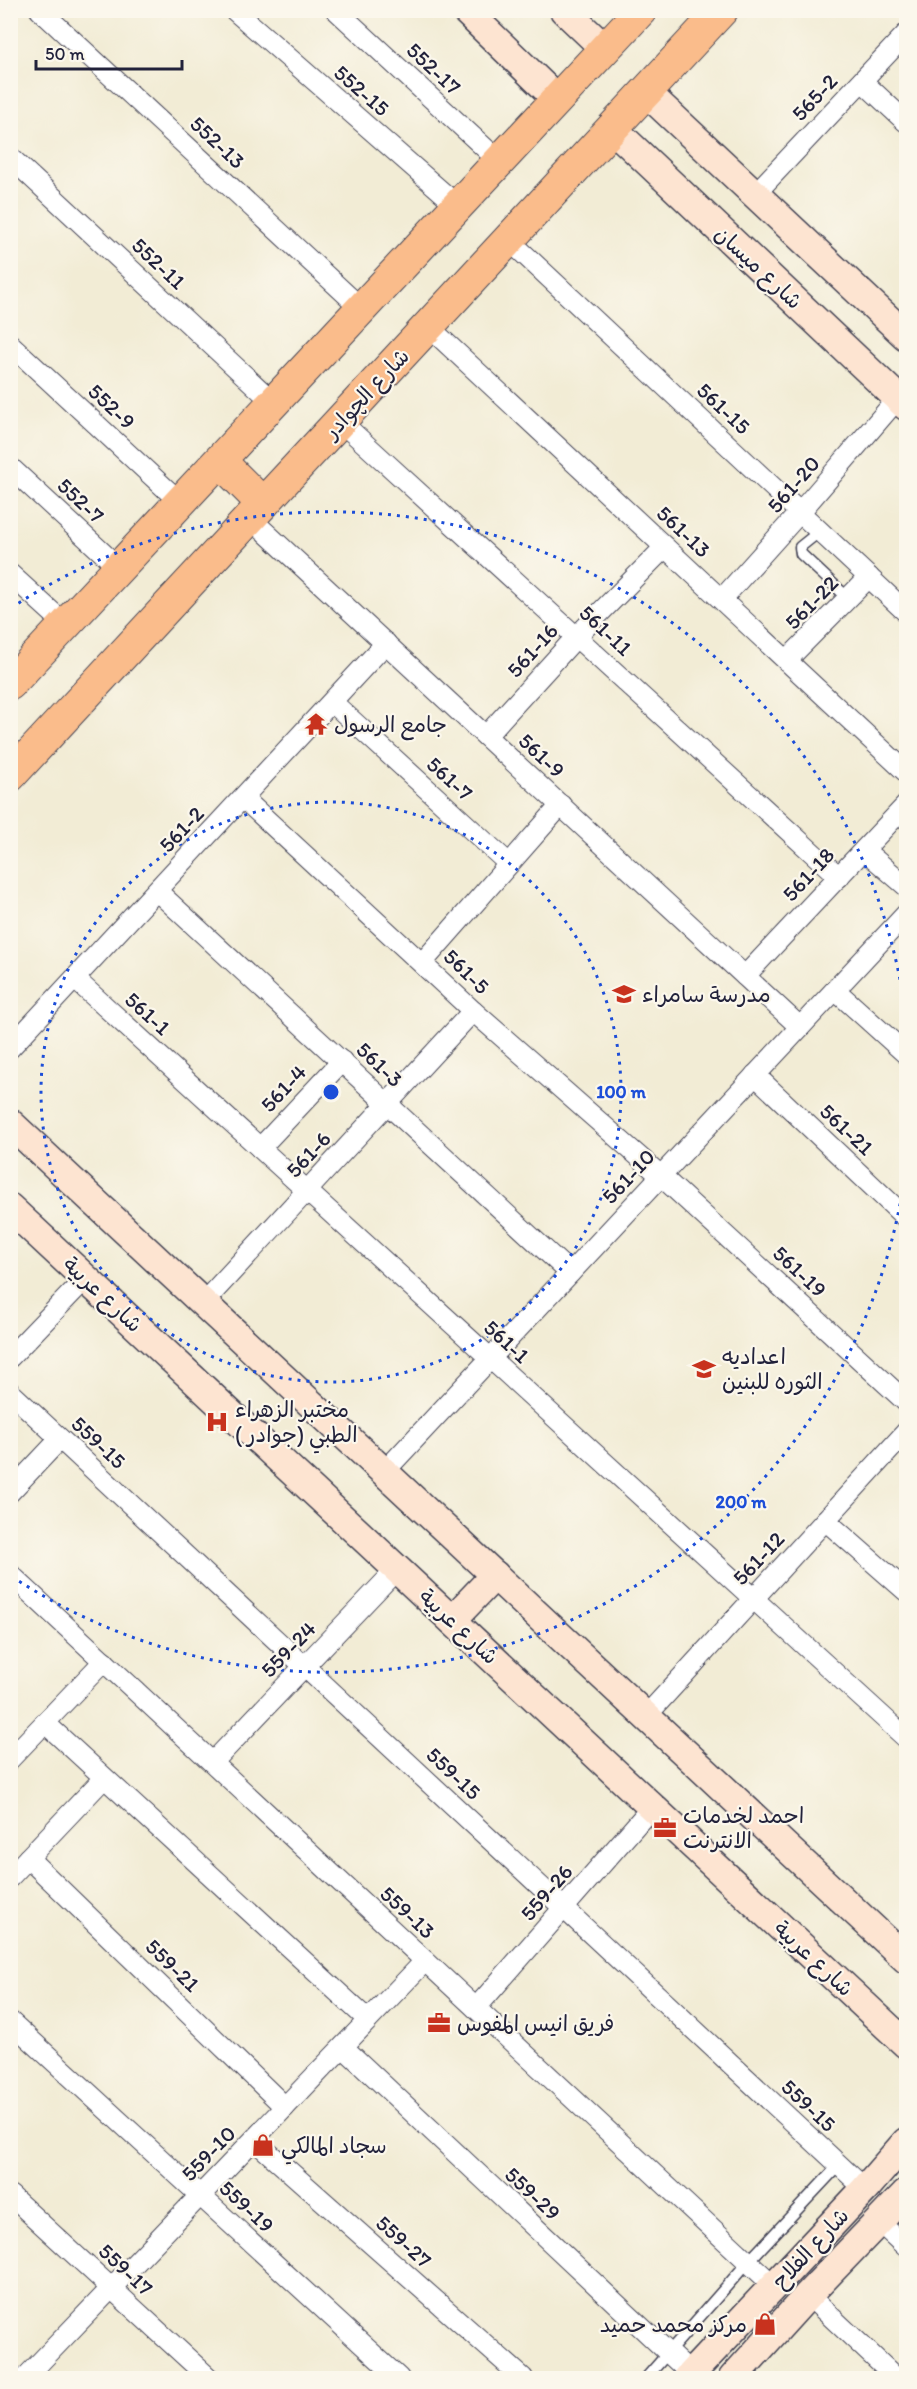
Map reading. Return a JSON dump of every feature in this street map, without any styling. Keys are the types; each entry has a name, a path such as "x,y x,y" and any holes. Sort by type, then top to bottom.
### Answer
{"main road":[{"path":"465,10 558,100"},
{"path":"564,10 605,49"},
{"path":"10,684 641,10"},
{"name":"شارع الچوادر","path":"10,776 722,10"},
{"path":"646,92 906,336"},
{"name":"شارع ميسان","path":"612,128 902,402"},
{"path":"220,461 256,511"},
{"path":"10,1123 906,1959"},
{"name":"شارع عربية","path":"10,1208 906,2044"},
{"path":"452,1620 495,1575"},
{"name":"شارع الفلاح","path":"689,2376 865,2189 906,2142"},
{"name":"شارع الفلاح","path":"733,2379 808,2295 906,2193"}],"street":[{"name":"552-13","path":"40,10 362,309"},
{"name":"552-15","path":"234,10 458,206"},
{"name":"552-17","path":"336,10 500,162"},
{"name":"565-2","path":"755,194 906,34"},
{"path":"862,81 906,122"},
{"name":"552-11","path":"10,158 274,403"},
{"name":"561-15","path":"509,240 906,612"},
{"name":"561-13","path":"428,326 906,772"},
{"name":"552-9","path":"10,344 181,503"},
{"name":"561-20","path":"722,599 902,402"},
{"name":"561-11","path":"340,421 578,636 839,877"},
{"name":"552-7","path":"10,467 119,568"},
{"name":"561-9","path":"256,511 386,644 800,1027"},
{"name":"561-16","path":"486,736 578,636 665,547"},
{"path":"10,574 66,625"},
{"name":"561-22","path":"787,660 869,577"},
{"name":"561-2","path":"10,1048 386,644"},
{"name":"561-7","path":"332,702 509,864"},
{"name":"561-5","path":"243,798 423,962 473,1011 661,1176"},
{"path":"423,962 561,805"},
{"name":"561-18","path":"745,976 906,805"},
{"path":"864,850 906,886"},
{"name":"561-3","path":"157,891 570,1273"},
{"name":"561-10","path":"384,1472 906,914"},
{"name":"561-1","path":"75,979 906,1738"},
{"path":"835,990 906,1054"},
{"name":"561-6","path":"203,1303 473,1011"},
{"name":"561-4","path":"260,1148 342,1061"},
{"name":"561-21","path":"755,1075 906,1218"},
{"name":"561-19","path":"661,1176 906,1402"},
{"path":"10,1357 86,1278"},
{"name":"559-15","path":"10,1392 865,2189"},
{"name":"561-12","path":"646,1716 906,1432"},
{"path":"10,1492 60,1438"},
{"path":"825,1520 906,1591"},
{"name":"559-24","path":"213,1762 397,1569"},
{"name":"559-13","path":"10,1574 774,2286"},
{"path":"13,1752 45,1723 104,1661"},
{"path":"45,1723 368,2020"},
{"path":"10,1877 104,1778"},
{"name":"559-26","path":"476,2008 652,1807"},
{"name":"559-21","path":"28,1858 285,2107"},
{"name":"559-10","path":"25,2379 425,1961"},
{"name":"559-19","path":"10,2021 399,2379"},
{"name":"559-29","path":"343,2047 669,2354 689,2376"},
{"name":"559-27","path":"254,2140 523,2379"},
{"name":"559-17","path":"10,2195 209,2379"},
{"path":"879,2222 906,2247"},
{"path":"808,2295 896,2379"}],"lane":[{"path":"820,531 800,547 801,554 848,598"},
{"path":"646,2379 748,2262 839,2165"}],"place":[{"name":"جامع الرسول","path":"316,724"},
{"name":"مدرسة سامراء","path":"624,994"},
{"name":"اعداديه الثوره للبنين","path":"704,1369"},
{"name":"مختبر الزهراء الطبي (جوادر )","path":"217,1422"},
{"name":"احمد لخدمات الانترنت","path":"665,1828"},
{"name":"فريق انيس المفوس","path":"439,2023"},
{"name":"سجاد المالكي","path":"263,2145"},
{"name":"مركز محمد حميد","path":"765,2324"}]}
